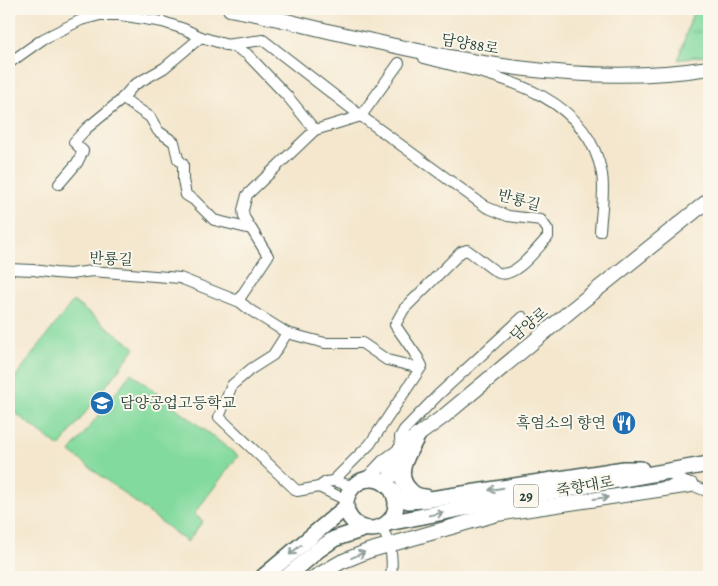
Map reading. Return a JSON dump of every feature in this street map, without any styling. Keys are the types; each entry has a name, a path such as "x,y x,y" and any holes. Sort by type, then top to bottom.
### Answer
{"main road":[{"name":"담양88로","path":"230,9 336,33 486,63 558,72 631,75 709,68"},
{"name":"담양로","path":"353,493 384,462 443,417 574,308 709,200"},
{"path":"418,435 404,464 402,471 403,480 408,489 416,495 443,498"},
{"path":"391,491 400,450"},
{"name":"죽향대로","path":"384,525 526,496 709,464"},
{"name":"죽향대로","path":"391,491 409,501 443,498 624,469 665,472"},
{"path":"263,577 353,493 381,481 391,491 396,507 393,516 384,525 372,530 364,529 351,521 353,493"},
{"path":"315,577 342,562 390,543 496,514 691,485"},
{"path":"287,577 318,550 334,539 364,529"}],"street":[{"name":"반룡길","path":"9,63 43,39 81,20 100,15 120,15 163,22 184,28 201,37 234,47 247,54 288,97 315,130"},
{"path":"336,33 509,81 533,90 572,116 585,132 595,150 602,174 603,192 600,231"},
{"path":"59,184 83,151 74,142 134,85 164,68 201,37"},
{"name":"반룡길","path":"9,269 70,274 92,271 180,278 238,301 287,333 325,343 358,342 387,360 420,368 422,366 418,358 396,325 404,309 461,252 467,250 500,274 508,273 521,267 548,237 548,230 541,220 508,216 486,207 361,116 263,40 225,45"},
{"path":"238,301 268,256 244,217 243,210 247,196 315,130 361,116 400,63"},
{"path":"122,98 150,117 158,131 174,142 178,159 183,164 183,180 186,195 194,200 214,220 252,229"},
{"path":"400,450 400,437 404,430 438,395 523,317"},
{"path":"287,333 273,354 232,385 218,417 297,491 319,487 353,493"},
{"path":"319,487 326,482 333,481 370,444 420,368"},
{"path":"665,472 709,492"},
{"path":"333,481 353,493"},
{"path":"384,525 390,543 391,577"}],"green space":[{"path":"694,9 709,9 709,55 678,60"},
{"path":"73,301 135,348 59,447 9,408 9,385"},
{"path":"131,373 238,456 194,514 203,521 187,542 70,452"}],"place":[{"name":"담양공업고등학교","path":"102,403"},
{"name":"흑염소의 향연","path":"624,423"}]}
